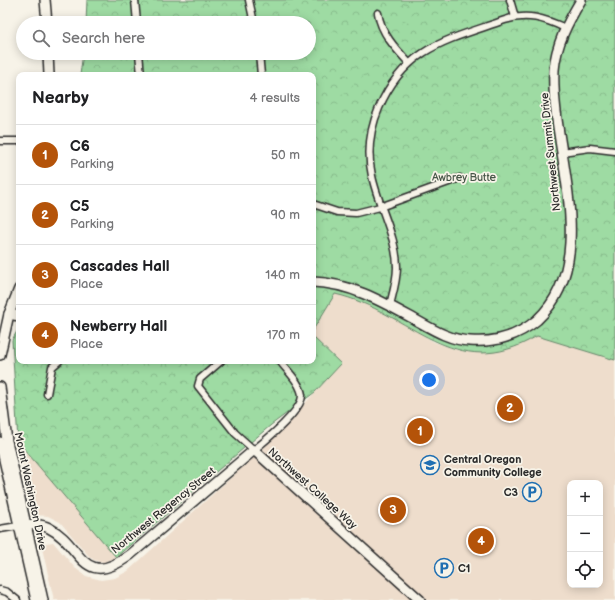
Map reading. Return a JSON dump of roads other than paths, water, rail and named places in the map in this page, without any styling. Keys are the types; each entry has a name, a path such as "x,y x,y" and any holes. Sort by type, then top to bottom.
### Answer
{"street":[{"path":"46,0 47,16"},
{"path":"135,0 136,16"},
{"path":"249,0 252,16"},
{"path":"510,0 515,17"},
{"name":"Northwest Summit Drive","path":"316,283 354,289 454,339 470,341 505,338 517,334 532,324 545,312 560,290 566,271 570,240 568,187 554,98 554,69 558,48 565,28 581,0"},
{"path":"378,13 382,27 391,43 409,63"},
{"path":"390,306 397,265 393,245 380,207 370,162 370,135 374,121 387,90 409,63 439,43 515,17 541,17 565,28"},
{"path":"48,60 49,72"},
{"path":"140,60 141,72"},
{"path":"260,60 261,72"},
{"path":"0,140 16,141"},
{"path":"562,152 590,148 615,151"},
{"path":"316,205 337,212 356,213 380,207 460,178"},
{"path":"0,355 9,314 16,296"},
{"path":"9,314 16,315"},
{"path":"47,394 52,367 56,364"},
{"name":"Northwest College Way","path":"218,364 200,379 198,386 235,433 420,600"},
{"path":"254,450 287,419 301,401 302,396 297,383 282,364"},
{"name":"Mount Washington Drive","path":"0,387 7,441 36,600"},
{"name":"Mount Washington Drive","path":"0,442 17,512 23,526 43,600"},
{"name":"Northwest Regency Street","path":"0,528 40,525 49,527 80,559 90,565 104,568 112,566 130,555 254,450"},
{"path":"0,590 7,592 17,600"}],"place":[{"name":"C5","path":"510,408"},
{"name":"C6","path":"420,431"},
{"name":"Central Oregon Community College","path":"430,465"},
{"name":"C3","path":"532,492"},
{"name":"Cascades Hall","path":"393,510"},
{"name":"Newberry Hall","path":"481,541"},
{"name":"C1","path":"444,568"}],"park label":[{"name":"Awbrey Butte","path":"464,177"}]}
